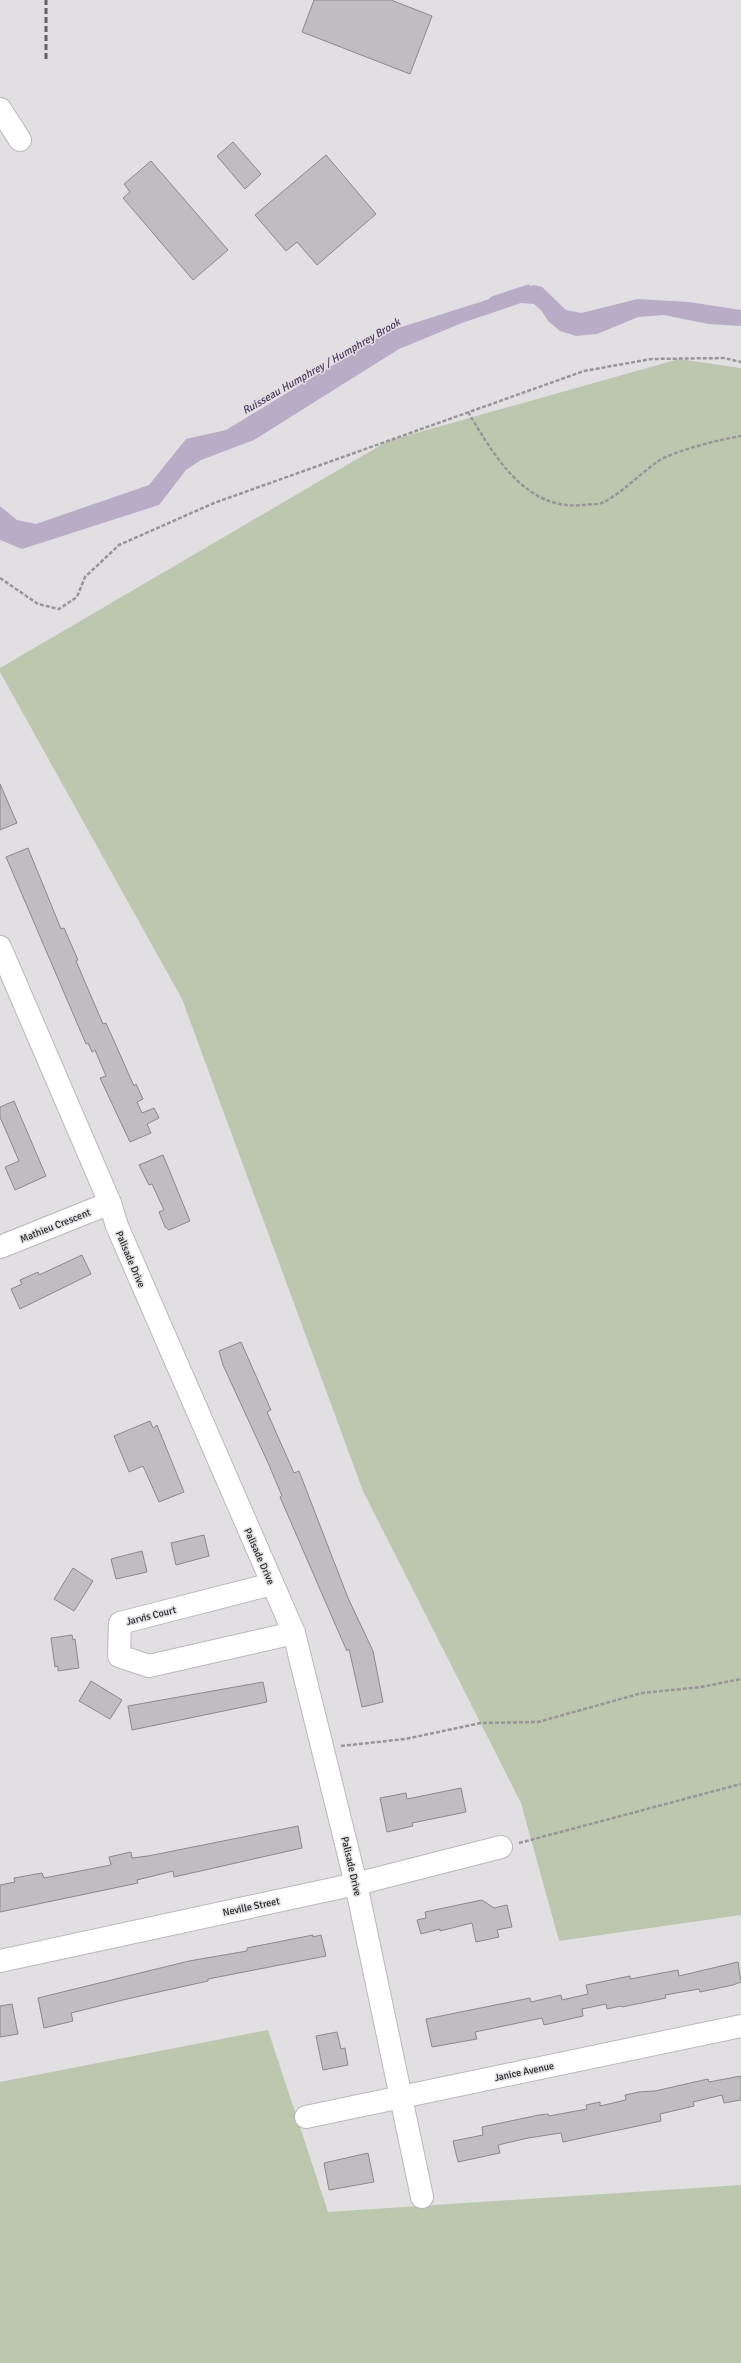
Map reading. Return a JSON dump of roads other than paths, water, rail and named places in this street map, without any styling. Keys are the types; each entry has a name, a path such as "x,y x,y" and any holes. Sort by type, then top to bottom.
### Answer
{"street":[{"path":"0,109 20,140"},
{"name":"Palisade Drive","path":"0,947 7,987 110,1203 120,1233 294,1633 356,1884 422,2197"},
{"name":"Mathieu Crescent","path":"0,1247 110,1203"},
{"name":"Jarvis Court","path":"272,1584 120,1623 119,1656 150,1666 294,1633"},
{"name":"Neville Street","path":"0,1961 356,1884 501,1847"},
{"name":"Janice Avenue","path":"306,2117 741,2026"}],"waterway":[{"name":"Ruisseau Humphrey / Humphrey Brook","path":"492,299 528,287 534,292"}],"railway":[{"path":"46,0 46,59"}]}
